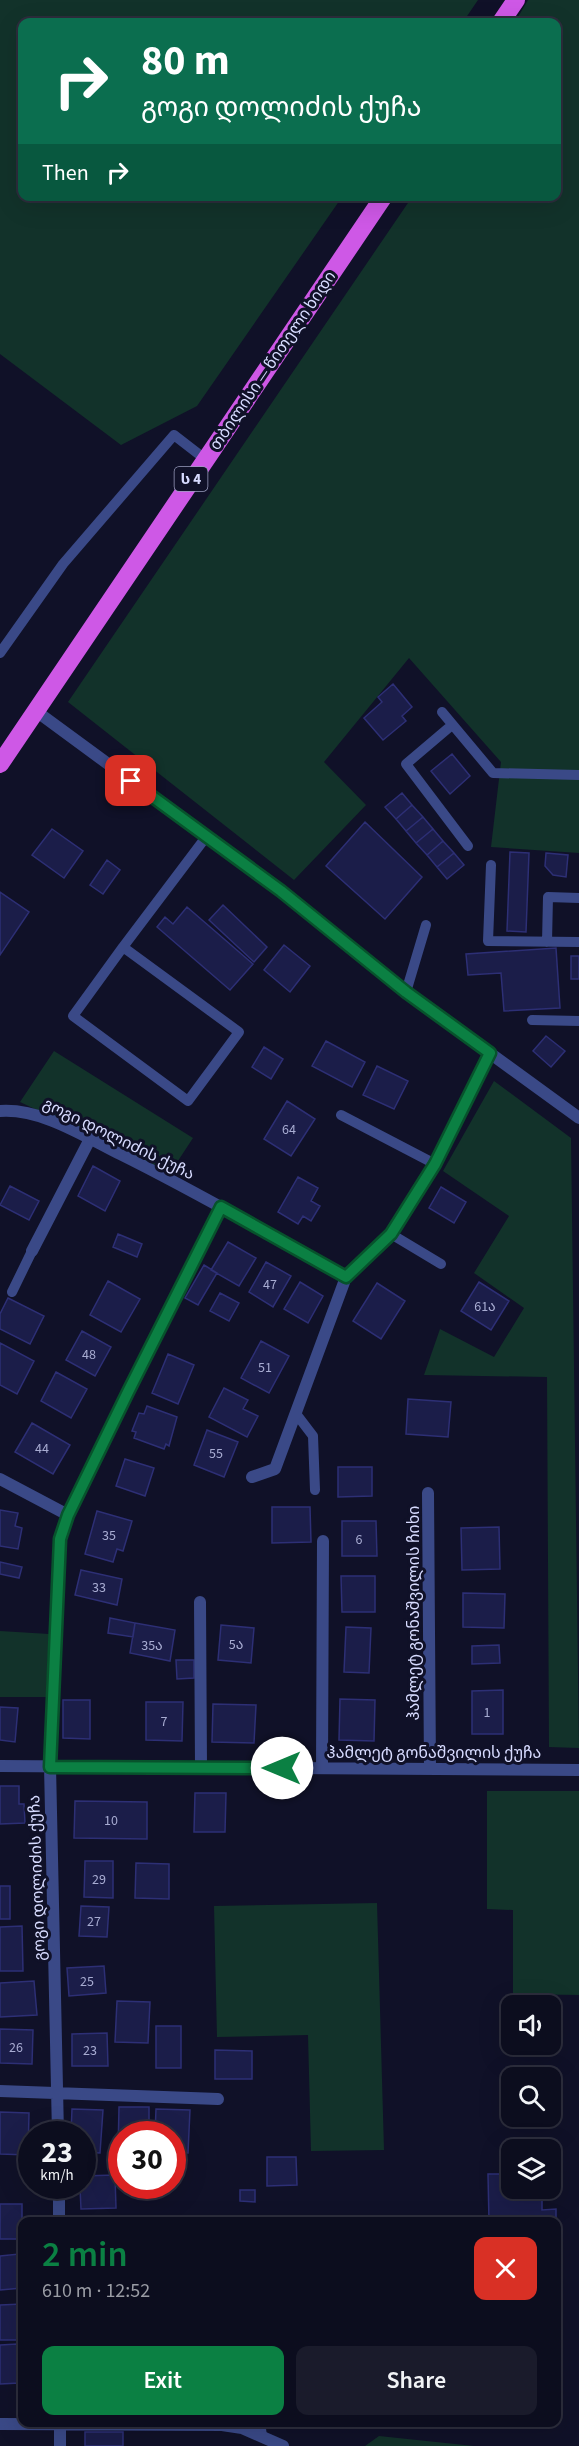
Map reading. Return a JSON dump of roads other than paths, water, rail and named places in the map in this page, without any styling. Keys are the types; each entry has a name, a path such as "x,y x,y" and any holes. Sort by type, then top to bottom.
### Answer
{"highway":[{"path":"504,18 516,0"},
{"name":"თბილისი — წითელი ხიდი","path":"0,764 381,201"}],"street":[{"path":"36,711 281,891 406,992 579,1118"},
{"path":"252,1477 275,1469 297,1415 346,1277 391,1234 435,1164 490,1053"},
{"name":"გოგი დოლიძის ქუჩა","path":"0,1111 14,1110 38,1116 90,1139 221,1207 346,1277"},
{"path":"32,1251 90,1139"},
{"name":"გოგი დოლიძის ქუჩა","path":"58,2121 50,1767 60,1539 68,1515 221,1207"},
{"path":"0,1479 68,1515"},
{"name":"ჰამლეტ გონაშვილის ჩიხი","path":"428,1493 430,1769"},
{"path":"322,1768 323,1540"},
{"path":"200,1602 201,1767"},
{"name":"ჰამლეტ გონაშვილის ქუჩა","path":"0,1766 579,1770"},
{"path":"0,2091 58,2091 218,2099"},
{"path":"59,2199 59,2217"},
{"path":"0,2424 18,2424"},
{"path":"60,2427 60,2446"},
{"path":"229,2427 262,2436 283,2446"}],"lane":[{"path":"0,653 63,564 174,435 205,459"},
{"path":"442,712 493,774 579,775"},
{"path":"452,725 406,764 468,846"},
{"path":"123,947 239,1032 188,1101 73,1016 123,947 206,837"},
{"path":"491,865 488,941 579,942"},
{"path":"547,942 548,897 579,898"},
{"path":"406,992 426,925"},
{"path":"531,1020 579,1021"},
{"path":"341,1115 435,1164"},
{"path":"391,1234 441,1264"},
{"path":"12,1292 32,1251"},
{"path":"297,1415 313,1436 315,1490"},
{"path":"261,2427 262,2436"}]}
